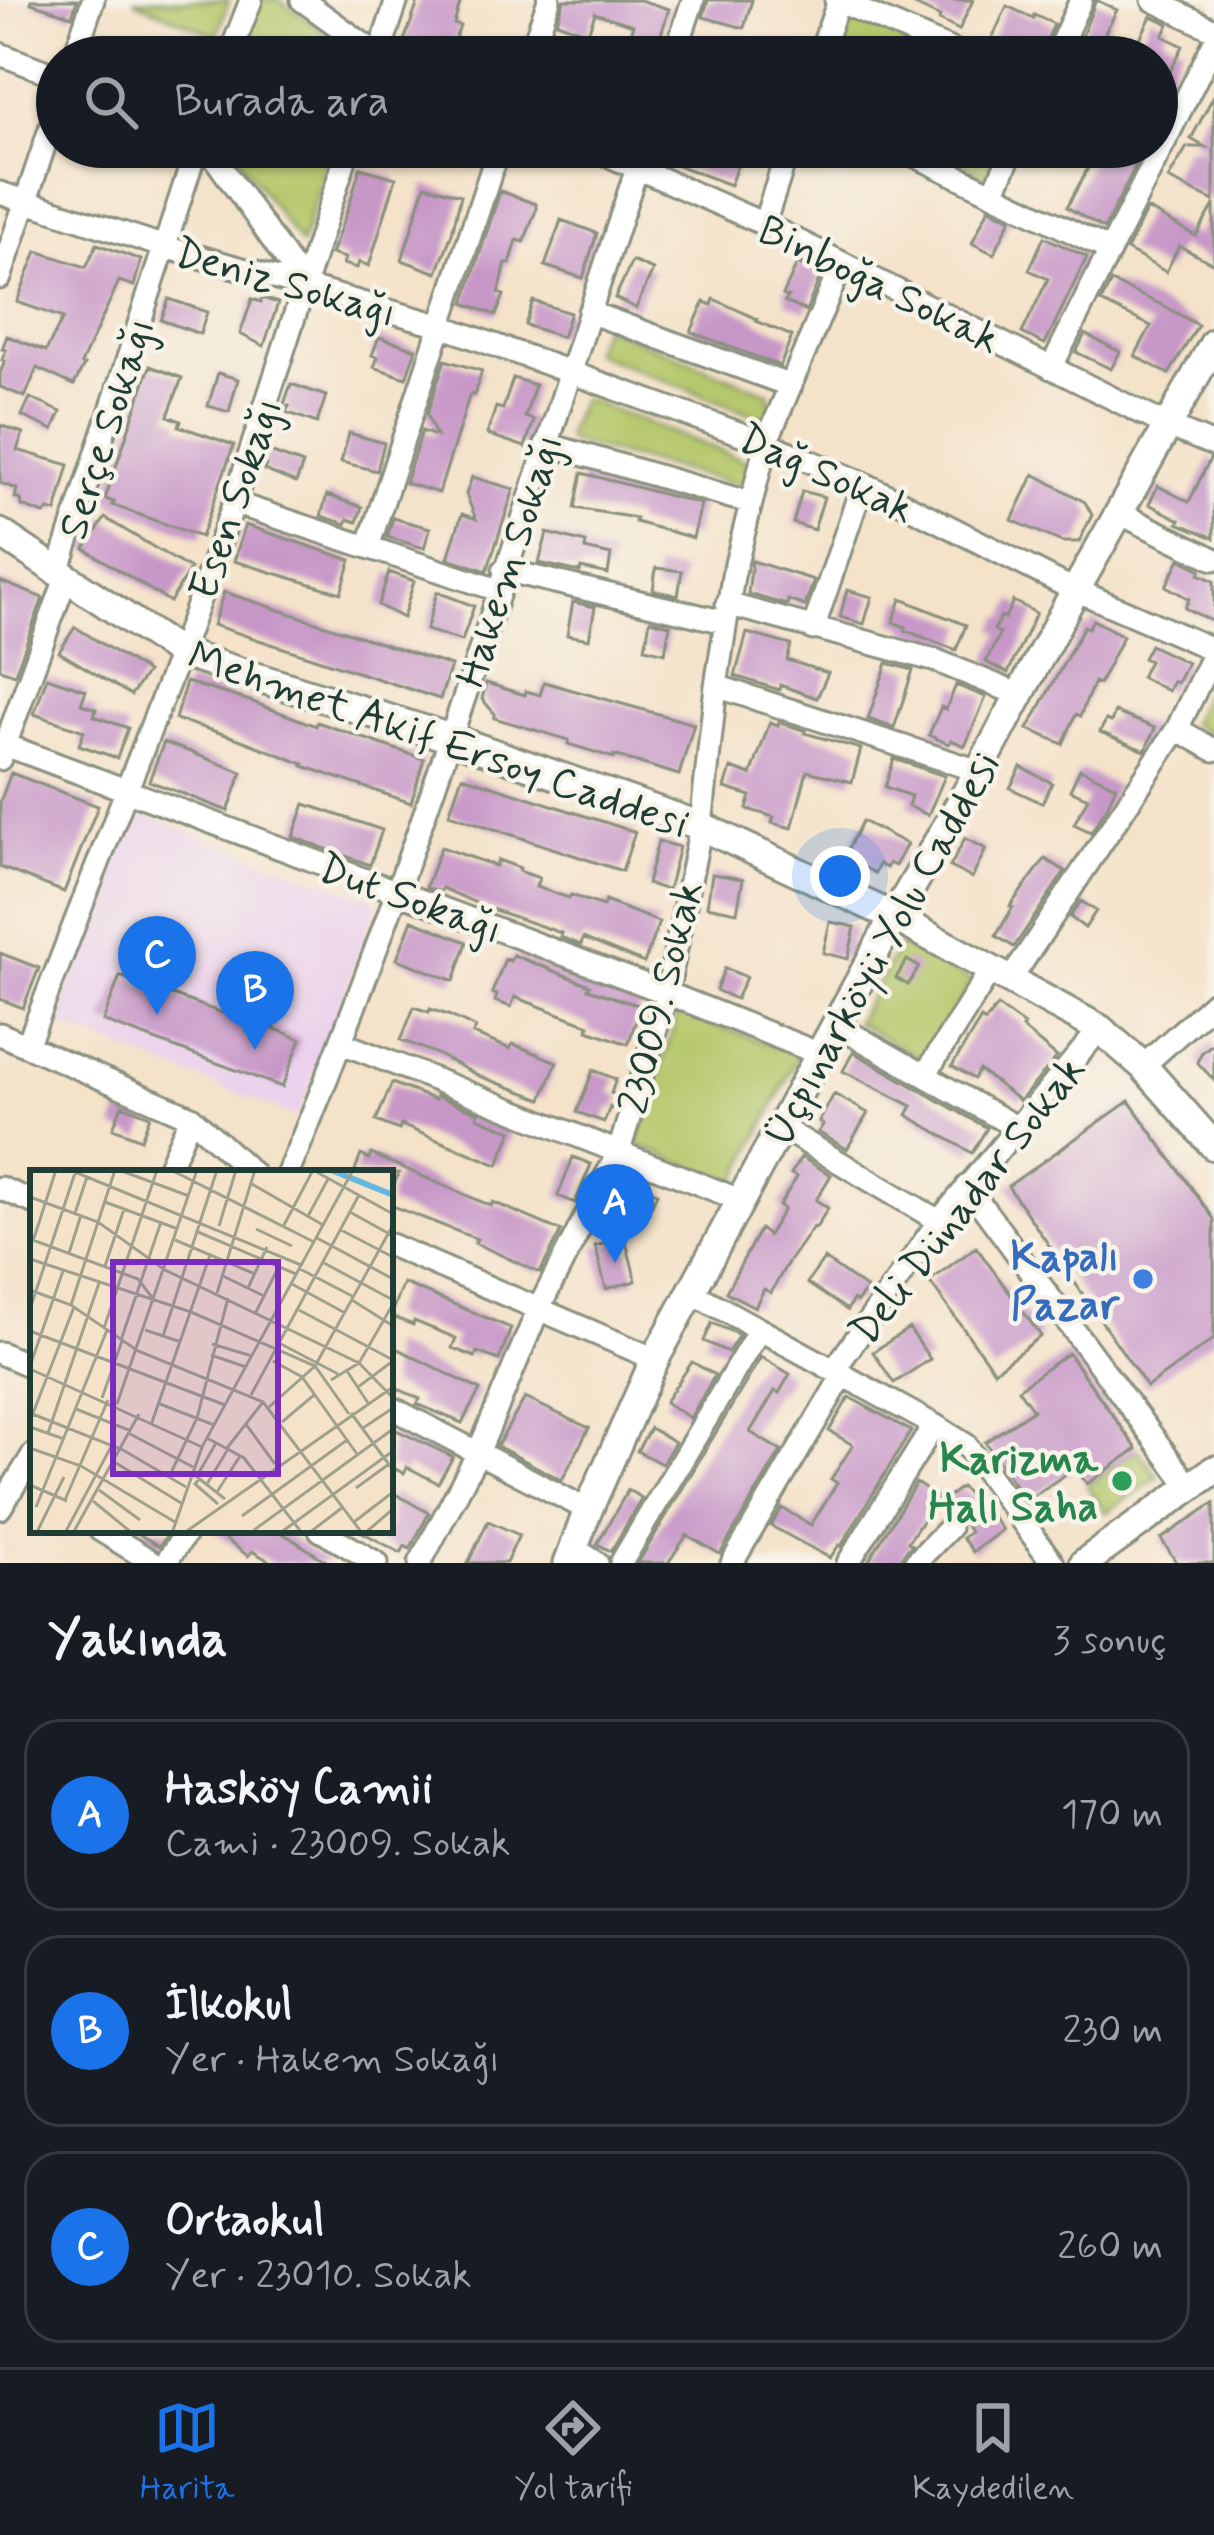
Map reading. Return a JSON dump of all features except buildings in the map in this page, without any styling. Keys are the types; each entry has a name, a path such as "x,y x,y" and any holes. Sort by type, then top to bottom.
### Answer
{"main road":[{"name":"Üçpınarköyü Yolu Caddesi","path":"570,1555 656,1359 740,1200 1214,343"},
{"name":"Mehmet Akif Ersoy Caddesi","path":"0,533 180,653 701,826 894,916 1100,1029 1143,1066 1214,1146"},
{"path":"1084,1563 1214,1470"}],"street":[{"path":"81,36 93,0"},
{"path":"238,36 251,0"},
{"path":"302,0 351,36"},
{"path":"386,36 397,0"},
{"path":"537,36 549,0"},
{"path":"681,36 693,0"},
{"path":"826,36 838,0 920,36"},
{"path":"1065,36 1081,0"},
{"path":"1153,0 1214,30"},
{"path":"1178,115 1214,44"},
{"path":"0,55 36,68"},
{"path":"0,278 37,168"},
{"name":"Serçe Sokağı","path":"2,749 62,575 189,168"},
{"path":"222,168 305,286"},
{"name":"Esen Sokağı","path":"27,1046 180,653 343,168"},
{"path":"368,547 492,168"},
{"name":"Hakem Sokağı","path":"289,1170 398,892 636,168"},
{"name":"Binboğa Sokak","path":"660,168 842,264 1214,445"},
{"path":"764,224 782,168"},
{"path":"941,168 1110,250"},
{"path":"993,193 1004,168"},
{"path":"1051,368 1151,168"},
{"name":"Deniz Sokağı","path":"0,193 165,247 439,325 570,370"},
{"name":"23009. Sokak","path":"421,1563 478,1453 539,1308 619,1151 667,993 701,826 726,613 751,502 766,443 842,264"},
{"path":"590,312 790,386"},
{"name":"Dağ Sokak","path":"570,370 863,483 1214,651"},
{"path":"546,444 751,502"},
{"path":"813,629 863,483"},
{"path":"234,503 368,547 501,580 813,629 937,661 1020,695"},
{"path":"1121,514 1214,559"},
{"path":"926,1075 1177,729 1214,651"},
{"path":"716,686 979,771"},
{"path":"1177,729 1214,750"},
{"name":"Dut Sokağı","path":"2,749 398,892 820,1054"},
{"path":"1143,1066 1214,1002"},
{"path":"836,1025 1018,1129"},
{"name":"Deli Dünadar Sokak","path":"732,1563 838,1372 939,1221 1100,1029"},
{"path":"0,1034 191,1117 248,1170"},
{"path":"342,1043 740,1200"},
{"path":"167,1170 191,1117"},
{"path":"781,1127 939,1221"},
{"path":"967,1186 1190,1487"},
{"path":"0,1188 30,1201"},
{"path":"393,1246 656,1359"},
{"path":"692,1292 966,1445 1054,1563"},
{"path":"621,1563 759,1330"},
{"path":"0,1353 30,1366"},
{"path":"393,1409 588,1510"},
{"path":"848,1563 934,1424"},
{"path":"0,1508 26,1484"},
{"path":"915,1563 949,1528"},
{"path":"165,1563 186,1533"},
{"path":"325,1533 377,1563"},
{"path":"117,1554 154,1563"},
{"path":"570,1555 597,1563"}],"shaded area":[{"path":"133,811 379,901 298,1117 57,1024"}],"green space":[{"path":"133,0 229,0 217,36"},
{"path":"260,0 279,0 330,36 247,36"},
{"path":"855,14 906,36 842,36 848,17"},
{"path":"246,168 325,168 301,245"},
{"path":"970,168 991,168 987,177"},
{"path":"603,326 769,393 772,409 762,418 592,352"},
{"path":"581,400 749,462 752,469 745,486 569,442 566,436"},
{"path":"1214,672 1214,736 1190,724"},
{"path":"900,944 972,981 926,1061 856,1023"},
{"path":"678,1012 799,1054 735,1184 637,1145"},
{"name":"Karizma Halı Saha","path":"1137,1449 1158,1477 1106,1513 1087,1485"}],"place":[{"name":"Ortaokul","path":"157,1015"},
{"name":"İlkokul","path":"255,1050"},
{"name":"Hasköy Camii","path":"615,1263"},
{"name":"Kapalı Pazar","path":"1143,1279"},
{"name":"Karizma Halı Saha","path":"1122,1481"}]}
